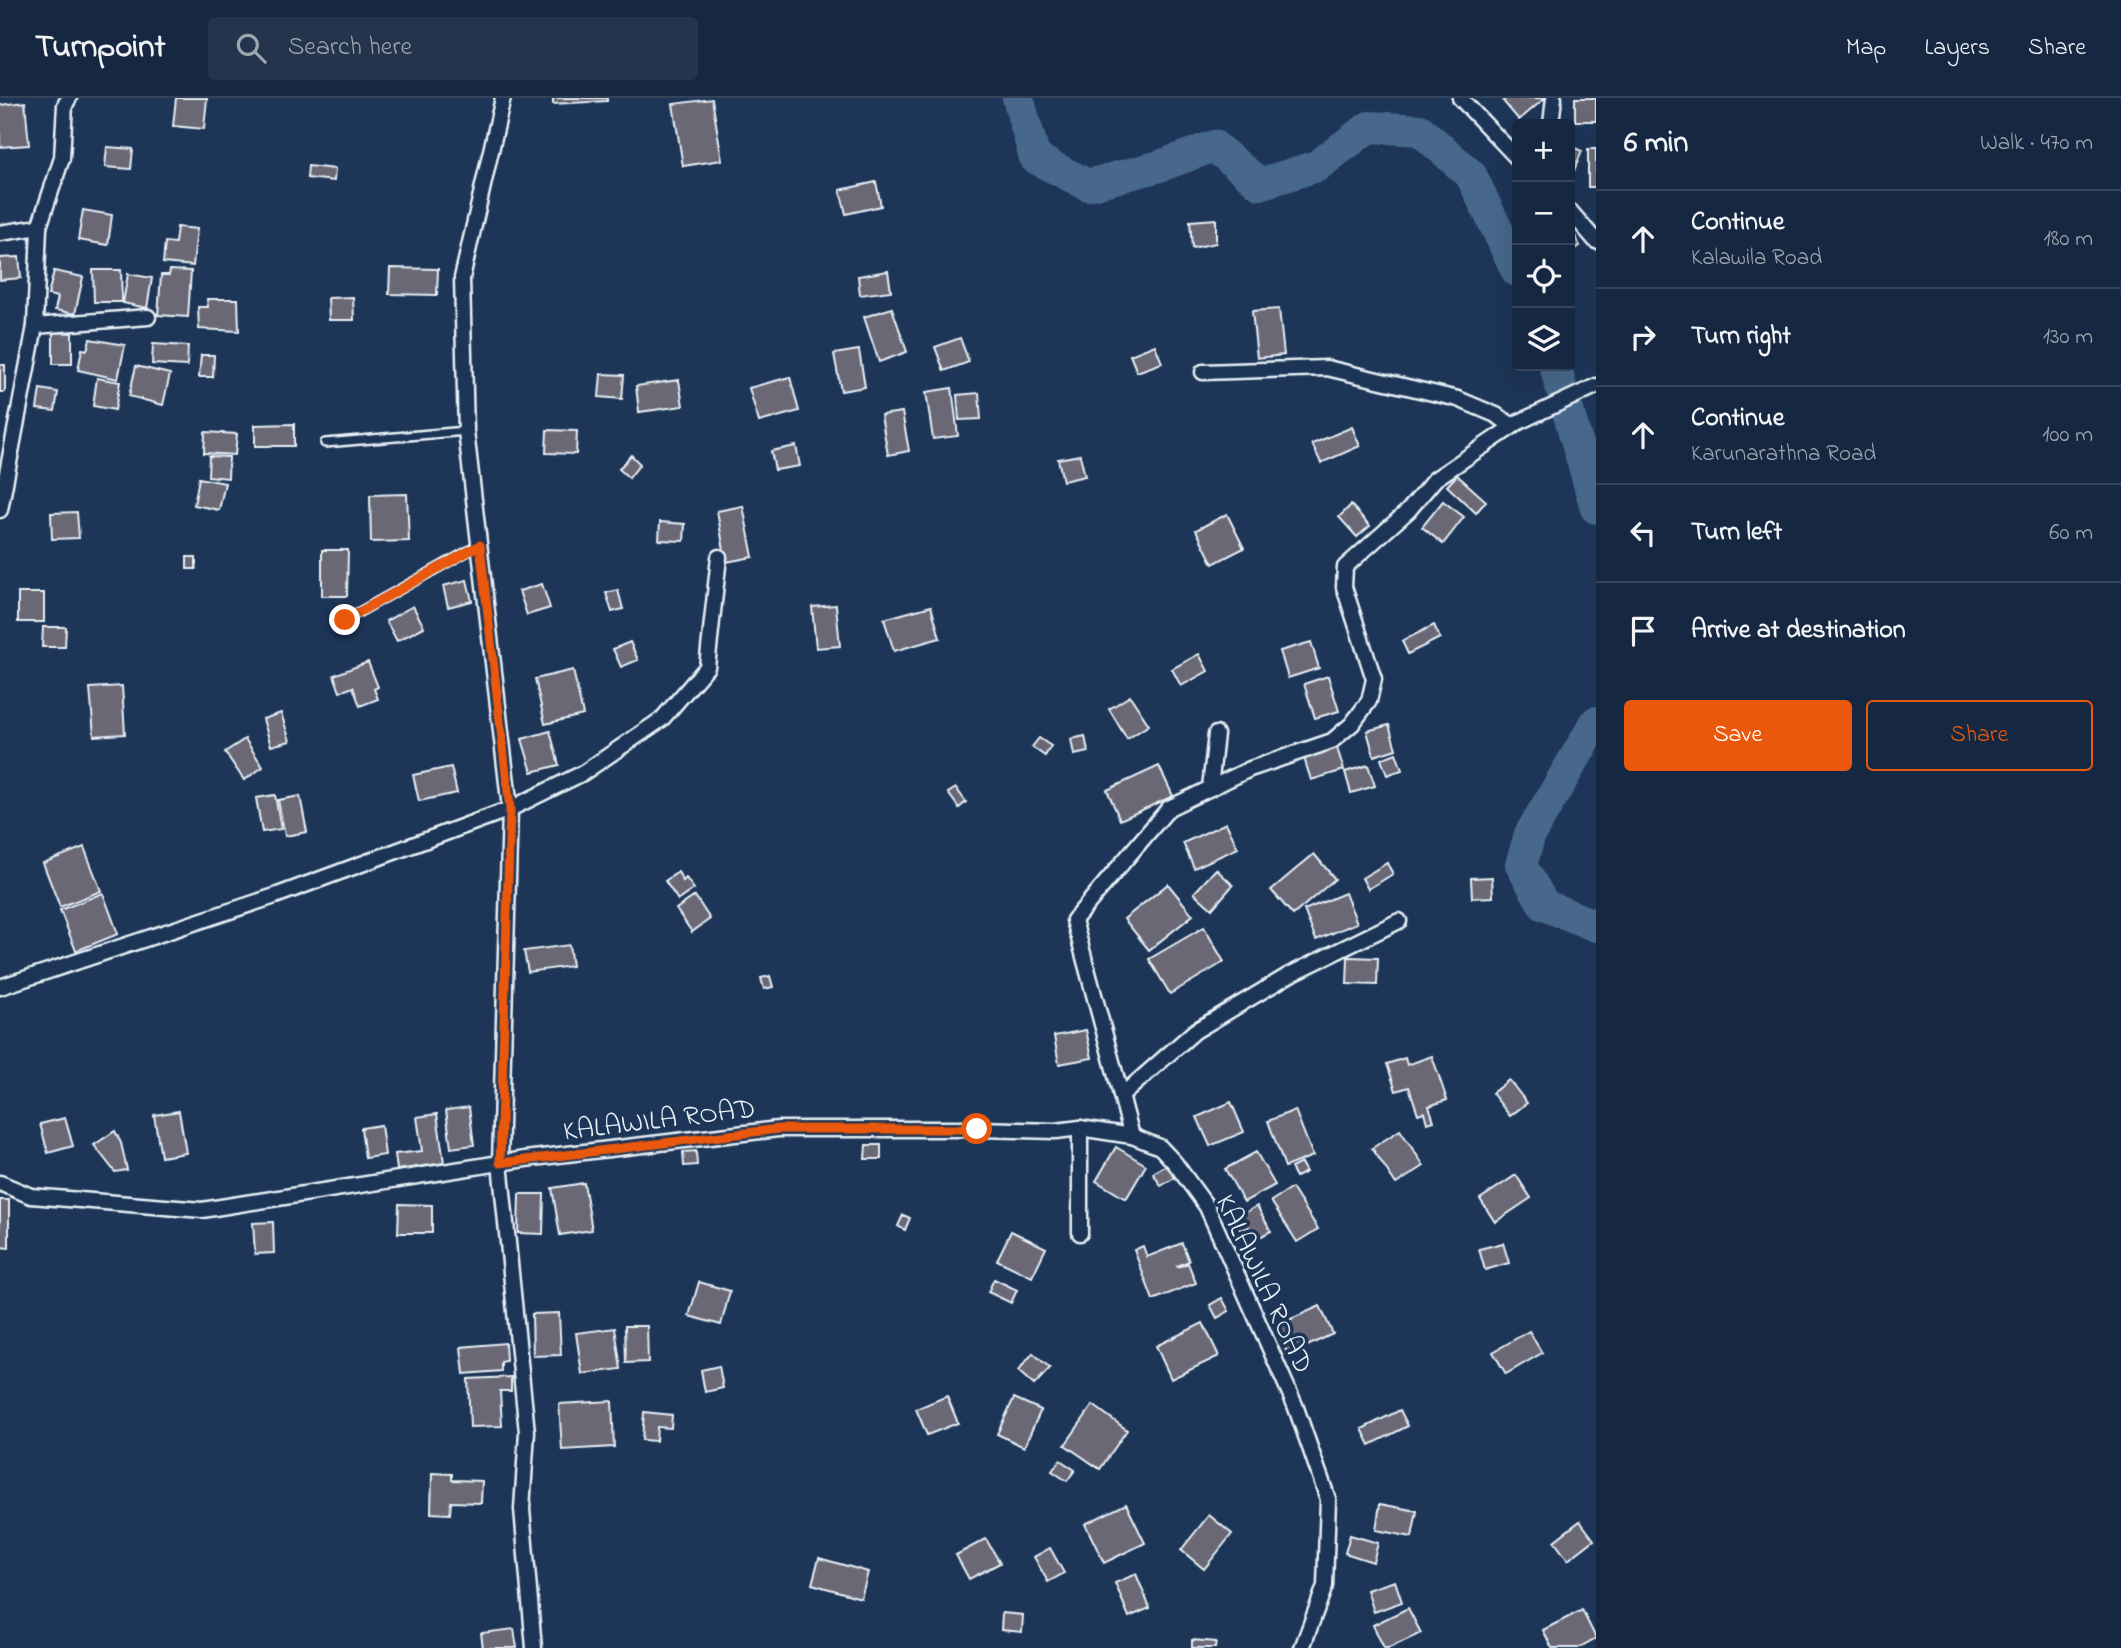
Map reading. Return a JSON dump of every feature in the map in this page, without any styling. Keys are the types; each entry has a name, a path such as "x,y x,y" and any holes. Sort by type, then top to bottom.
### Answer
{"street":[{"path":"0,510 35,326 39,227 62,158 65,106 69,98"},
{"path":"503,98 462,278 466,431 510,809 500,1163 527,1432 522,1509 534,1648"},
{"path":"1460,98 1512,153"},
{"path":"1551,119 1553,98"},
{"path":"1575,217 1596,241"},
{"path":"0,233 39,227"},
{"path":"35,326 148,317"},
{"path":"1203,372 1327,368 1458,399 1516,424"},
{"path":"1132,1136 1074,920 1169,808 1250,769 1332,741 1352,724 1369,701 1374,680 1344,587 1345,567 1408,511 1435,479 1516,424 1596,386"},
{"path":"0,988 275,896 510,809 583,773 662,719 707,667 719,557"},
{"path":"1210,788 1216,734"},
{"path":"1121,1096 1195,1031 1289,975 1399,921"},
{"path":"1080,1128 1080,1233"},
{"name":"KALAWILA ROAD","path":"0,1182 31,1196 202,1210 500,1163 778,1129 1056,1131 1080,1128 1132,1136 1160,1147 1207,1206 1295,1405 1328,1499 1325,1586 1302,1648"}],"lane":[{"path":"325,443 466,431"},
{"path":"345,620 480,545"}],"building":[{"path":"176,98 207,98 204,129 173,126"},
{"path":"553,98 607,98 607,101 553,104"},
{"path":"1506,98 1545,98 1520,119 1503,101"},
{"path":"1575,98 1596,98 1596,121 1575,119"},
{"path":"712,99 722,160 683,166 673,104"},
{"path":"25,102 29,145 0,147 0,105"},
{"path":"107,147 133,149 131,169 105,167"},
{"path":"1575,148 1582,151 1575,168"},
{"path":"1588,149 1596,149 1596,187 1588,187"},
{"path":"308,166 335,169 334,181 307,178"},
{"path":"876,182 881,206 846,214 840,190"},
{"path":"83,210 112,215 108,245 78,240"},
{"path":"1216,219 1216,243 1192,248 1190,221"},
{"path":"177,227 197,229 193,266 163,263 165,242 175,243"},
{"path":"1575,236 1580,246 1575,248"},
{"path":"19,257 21,278 0,280 0,258"},
{"path":"390,268 438,269 437,295 389,294"},
{"path":"93,270 121,270 122,302 94,302"},
{"path":"170,270 191,271 188,317 158,315 161,275 169,275"},
{"path":"54,271 83,277 75,314 55,310 58,297 48,295"},
{"path":"888,271 891,291 860,295 858,276"},
{"path":"128,274 152,278 147,308 123,303"},
{"path":"353,297 354,320 329,320 328,298"},
{"path":"207,299 238,299 239,331 199,329 198,307 208,307"},
{"path":"892,308 907,352 879,362 864,317"},
{"path":"1279,309 1284,355 1257,358 1252,311"},
{"path":"53,332 72,333 72,364 53,364"},
{"path":"960,338 969,362 944,371 935,347"},
{"path":"90,339 125,345 118,379 78,370 82,349 87,350"},
{"path":"153,344 188,346 187,366 152,364"},
{"path":"1155,345 1162,363 1137,372 1130,355"},
{"path":"859,350 865,387 841,391 834,354"},
{"path":"201,355 214,355 213,377 199,377"},
{"path":"0,365 5,365 5,392 0,392"},
{"path":"136,366 170,374 163,405 129,396"},
{"path":"601,374 624,375 622,399 599,397"},
{"path":"790,377 799,411 759,422 749,388"},
{"path":"97,378 120,382 115,410 93,406"},
{"path":"679,380 683,406 639,412 636,386"},
{"path":"952,388 958,436 933,439 926,392"},
{"path":"40,389 58,392 55,411 37,409"},
{"path":"979,393 981,419 959,420 957,395"},
{"path":"902,412 909,451 888,455 881,415"},
{"path":"294,424 294,446 255,446 255,425"},
{"path":"1352,427 1360,446 1321,463 1312,444"},
{"path":"547,430 577,431 576,454 546,453"},
{"path":"205,432 237,434 235,455 204,453"},
{"path":"796,446 800,466 775,470 771,451"},
{"path":"631,455 640,464 629,478 619,469"},
{"path":"1080,455 1085,476 1063,481 1058,459"},
{"path":"209,456 229,457 228,478 208,476"},
{"path":"1457,475 1486,501 1476,513 1447,486"},
{"path":"199,478 225,483 219,510 194,505"},
{"path":"407,494 409,541 371,542 370,495"},
{"path":"1443,501 1464,517 1443,544 1422,527"},
{"path":"1351,505 1370,526 1357,537 1339,517"},
{"path":"743,506 753,557 726,562 717,511"},
{"path":"77,512 79,538 52,539 51,513"},
{"path":"1227,514 1244,548 1213,564 1196,530"},
{"path":"660,522 685,524 684,541 659,540"},
{"path":"322,550 348,550 347,596 322,596"},
{"path":"187,557 196,557 196,569 187,569"},
{"path":"467,580 472,601 448,607 443,586"},
{"path":"542,584 550,608 527,615 519,591"},
{"path":"618,590 623,609 612,612 606,593"},
{"path":"18,593 44,593 44,622 18,622"},
{"path":"836,605 840,646 816,648 812,607"},
{"path":"413,606 424,627 397,641 386,621"},
{"path":"931,606 940,638 894,651 884,619"},
{"path":"1434,625 1440,638 1408,654 1402,641"},
{"path":"43,627 66,627 65,647 42,647"},
{"path":"630,642 638,660 621,667 613,649"},
{"path":"1311,642 1319,668 1288,678 1280,651"},
{"path":"1199,654 1208,671 1181,686 1172,669"},
{"path":"368,662 378,687 374,689 378,699 360,706 353,687 340,692 334,675"},
{"path":"573,670 583,715 545,724 535,679"},
{"path":"1328,676 1339,711 1315,718 1304,684"},
{"path":"122,686 125,734 94,736 90,688"},
{"path":"1130,696 1149,725 1127,739 1109,709"},
{"path":"281,713 290,741 271,746 263,719"},
{"path":"1389,725 1396,749 1374,756 1367,731"},
{"path":"550,731 559,765 532,772 522,739"},
{"path":"1085,736 1088,752 1074,755 1071,739"},
{"path":"1039,738 1051,746 1045,756 1032,747"},
{"path":"245,739 263,767 244,780 225,752"},
{"path":"1337,748 1344,770 1311,780 1304,758"},
{"path":"1396,753 1402,770 1387,775 1381,759"},
{"path":"1368,765 1375,786 1351,793 1345,772"},
{"path":"1159,766 1173,796 1120,820 1107,790"},
{"path":"451,767 457,793 419,801 413,775"},
{"path":"956,788 966,802 959,808 948,793"},
{"path":"275,795 281,829 262,832 256,798"},
{"path":"300,796 307,832 285,836 278,800"},
{"path":"1226,823 1238,848 1194,868 1183,843"},
{"path":"84,847 101,891 60,907 43,863"},
{"path":"1314,854 1335,879 1293,915 1271,890"},
{"path":"1387,863 1393,874 1368,889 1362,878"},
{"path":"1216,869 1233,885 1212,909 1194,893"},
{"path":"678,872 683,881 686,878 694,889 678,900 665,881"},
{"path":"1492,877 1493,897 1472,898 1471,878"},
{"path":"1168,884 1193,915 1149,950 1124,919"},
{"path":"103,893 118,934 76,951 60,910"},
{"path":"1345,893 1357,923 1316,940 1304,910"},
{"path":"695,896 710,919 692,932 676,909"},
{"path":"1204,927 1224,962 1170,994 1149,959"},
{"path":"569,945 572,966 528,972 524,951"},
{"path":"1348,957 1378,958 1377,985 1347,984"},
{"path":"770,976 773,987 764,989 761,978"},
{"path":"1086,1030 1092,1058 1059,1064 1054,1036"},
{"path":"1432,1056 1447,1100 1429,1106 1434,1121 1427,1123 1424,1112 1418,1114 1409,1087 1396,1091 1387,1064 1405,1058 1407,1065"},
{"path":"1509,1080 1527,1103 1510,1116 1492,1093"},
{"path":"1231,1102 1244,1132 1210,1146 1197,1117"},
{"path":"469,1107 474,1145 451,1148 446,1110"},
{"path":"1295,1110 1313,1156 1285,1167 1268,1121"},
{"path":"179,1111 186,1153 161,1157 154,1115"},
{"path":"437,1114 444,1163 397,1170 395,1154 422,1151 417,1117"},
{"path":"65,1118 73,1146 48,1153 40,1124"},
{"path":"381,1125 385,1155 365,1158 361,1128"},
{"path":"1400,1130 1424,1166 1396,1184 1372,1148"},
{"path":"115,1131 121,1143 127,1170 115,1172 94,1145"},
{"path":"866,1145 881,1145 881,1159 865,1159"},
{"path":"1116,1147 1146,1165 1126,1199 1096,1181"},
{"path":"696,1151 697,1165 684,1166 683,1152"},
{"path":"1256,1152 1275,1185 1244,1202 1225,1169"},
{"path":"1170,1163 1178,1176 1161,1186 1153,1173"},
{"path":"1301,1163 1306,1172 1296,1177 1291,1168"},
{"path":"1516,1175 1531,1198 1495,1222 1480,1199"},
{"path":"584,1183 592,1230 560,1235 552,1188"},
{"path":"1292,1188 1318,1229 1297,1242 1271,1201"},
{"path":"519,1194 544,1194 543,1234 518,1233"},
{"path":"0,1200 9,1200 9,1248 0,1247"},
{"path":"399,1204 432,1205 432,1233 398,1233"},
{"path":"1257,1206 1271,1231 1256,1239 1249,1227 1241,1231 1234,1219"},
{"path":"903,1215 910,1218 905,1230 898,1226"},
{"path":"273,1222 274,1253 255,1254 253,1223"},
{"path":"1011,1231 1046,1248 1032,1277 997,1260"},
{"path":"1182,1243 1189,1261 1177,1266 1188,1263 1196,1283 1153,1300 1134,1250 1143,1246 1147,1257"},
{"path":"1503,1243 1509,1263 1485,1270 1479,1249"},
{"path":"994,1279 1017,1290 1011,1303 988,1292"},
{"path":"699,1282 730,1291 721,1325 689,1316"},
{"path":"1222,1298 1229,1311 1217,1318 1210,1305"},
{"path":"1320,1306 1333,1334 1288,1355 1275,1326"},
{"path":"559,1313 561,1355 533,1356 532,1314"},
{"path":"1203,1323 1219,1356 1171,1379 1156,1346"},
{"path":"625,1326 647,1326 648,1362 626,1363"},
{"path":"615,1328 621,1369 582,1374 576,1333"},
{"path":"1529,1331 1542,1353 1506,1374 1493,1352"},
{"path":"505,1343 506,1361 501,1362 501,1371 464,1374 461,1347"},
{"path":"1033,1353 1050,1368 1034,1385 1018,1371"},
{"path":"719,1366 723,1388 705,1392 701,1370"},
{"path":"511,1377 511,1391 500,1391 502,1426 470,1427 468,1379"},
{"path":"947,1396 958,1423 927,1435 916,1409"},
{"path":"1014,1398 1041,1410 1024,1447 997,1434"},
{"path":"612,1401 614,1447 562,1450 559,1404"},
{"path":"1093,1405 1127,1430 1100,1469 1065,1445"},
{"path":"1400,1410 1408,1426 1370,1445 1362,1429"},
{"path":"644,1412 672,1415 671,1428 657,1427 656,1441 642,1440"},
{"path":"1060,1460 1075,1470 1067,1481 1052,1471"},
{"path":"432,1473 452,1474 452,1480 482,1481 481,1503 451,1502 450,1514 431,1513"},
{"path":"1126,1504 1145,1543 1104,1563 1085,1524"},
{"path":"1380,1504 1417,1511 1412,1537 1376,1530"},
{"path":"1209,1515 1232,1534 1204,1569 1181,1550"},
{"path":"1580,1521 1594,1540 1568,1560 1554,1541"},
{"path":"1350,1535 1378,1543 1373,1562 1345,1553"},
{"path":"986,1539 1000,1563 969,1579 956,1555"},
{"path":"1050,1548 1064,1573 1048,1582 1034,1557"},
{"path":"819,1558 868,1572 861,1598 812,1584"},
{"path":"1136,1574 1150,1608 1129,1617 1115,1583"},
{"path":"1395,1581 1402,1602 1374,1612 1367,1590"},
{"path":"1408,1608 1421,1633 1384,1648 1373,1625"},
{"path":"1582,1610 1596,1638 1578,1648 1552,1648 1543,1630"},
{"path":"1002,1613 1023,1615 1022,1632 1001,1630"},
{"path":"514,1629 517,1648 483,1648 481,1633"},
{"path":"1192,1640 1216,1642 1215,1648 1192,1648"}],"waterway":[{"path":"1018,98 1035,158 1088,185 1160,166 1214,146 1260,184 1317,166 1369,127 1420,130 1471,175 1512,261"},
{"path":"1556,371 1596,508"},
{"path":"1596,722 1530,834 1521,865 1544,905 1596,926"}],"route":[{"path":"345,620 480,545 510,809 500,1163 778,1129 977,1129"}]}
